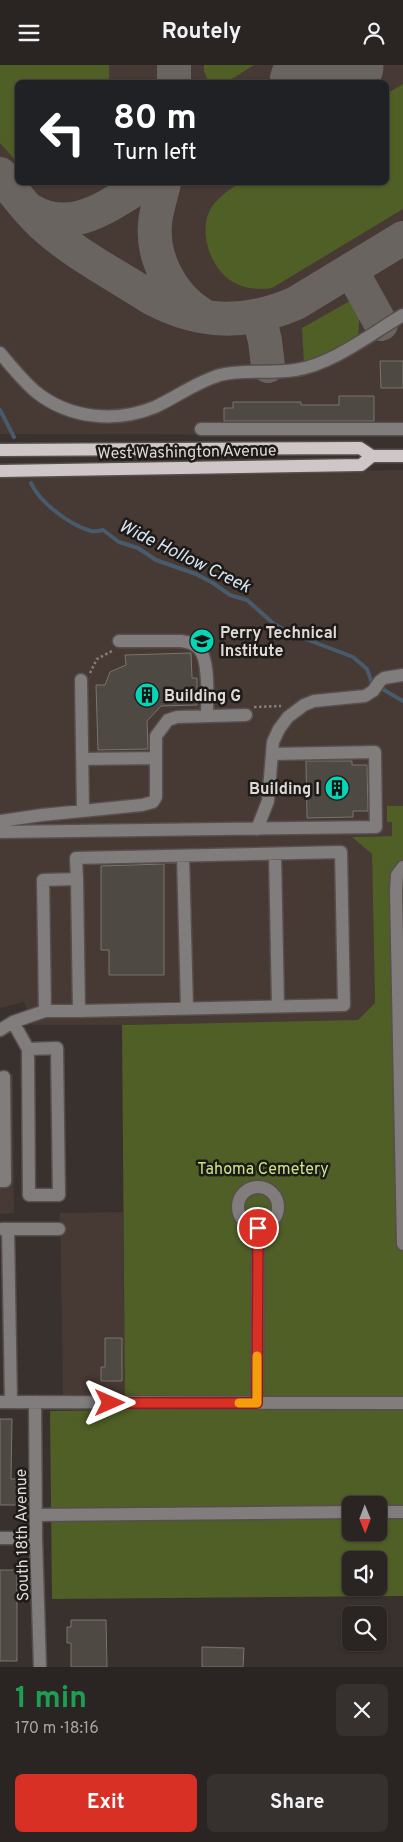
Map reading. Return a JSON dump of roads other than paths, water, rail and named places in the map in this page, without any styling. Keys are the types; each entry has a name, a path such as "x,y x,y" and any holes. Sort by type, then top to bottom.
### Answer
{"main road":[{"name":"West Washington Avenue","path":"0,451 360,448 372,456 403,456"},
{"name":"West Washington Avenue","path":"0,471 361,465 372,456"}],"street":[{"path":"0,353 28,384 50,401 82,414 116,417 137,413 157,406 198,383 225,374 293,371 317,365 403,315"},
{"path":"201,429 403,429"},
{"path":"119,641 181,641 190,643 200,650 205,659 208,716"},
{"path":"257,829 268,801 273,743 279,729 292,712 314,701 365,696 384,678 403,675"},
{"path":"81,681 83,811"},
{"path":"0,821 142,805 153,802 156,797 156,736 168,720 177,717 246,715"},
{"path":"0,833 376,827 375,752 272,754"},
{"path":"82,759 156,758"},
{"path":"0,1030 13,1022 45,1011 79,1011 187,1009 344,1005 341,853 76,858 79,1011"},
{"path":"275,854 278,1007"},
{"path":"183,856 187,1009"},
{"path":"403,867 397,875 396,891 403,1244"},
{"path":"45,1011 43,880 77,879"},
{"path":"13,1022 28,1049 29,1195 59,1195 57,1048 28,1049"},
{"path":"0,1077 4,1077 2,1149 5,1181 0,1181"},
{"path":"257,1403 258,1228"},
{"path":"59,1229 4,1229 6,1402 403,1403"},
{"name":"South 18th Avenue","path":"35,1402 36,1538 40,1667"},
{"path":"388,1512 403,1512"},
{"path":"36,1515 342,1513"},
{"path":"0,1538 36,1538"}],"waterway":[{"name":"Wide Hollow Creek","path":"0,410 14,437"},
{"name":"Wide Hollow Creek","path":"31,483 35,491 48,505 74,524 91,531 103,530 119,542 138,548 156,560 196,574 230,595 247,600 274,624 290,633 353,657 367,669 372,683 403,701"}],"place":[{"name":"Perry Technical Institute","path":"202,641"},
{"name":"Building G","path":"147,695"},
{"name":"Building I","path":"337,788"}],"park label":[{"name":"Tahoma Cemetery","path":"263,1168"}]}
